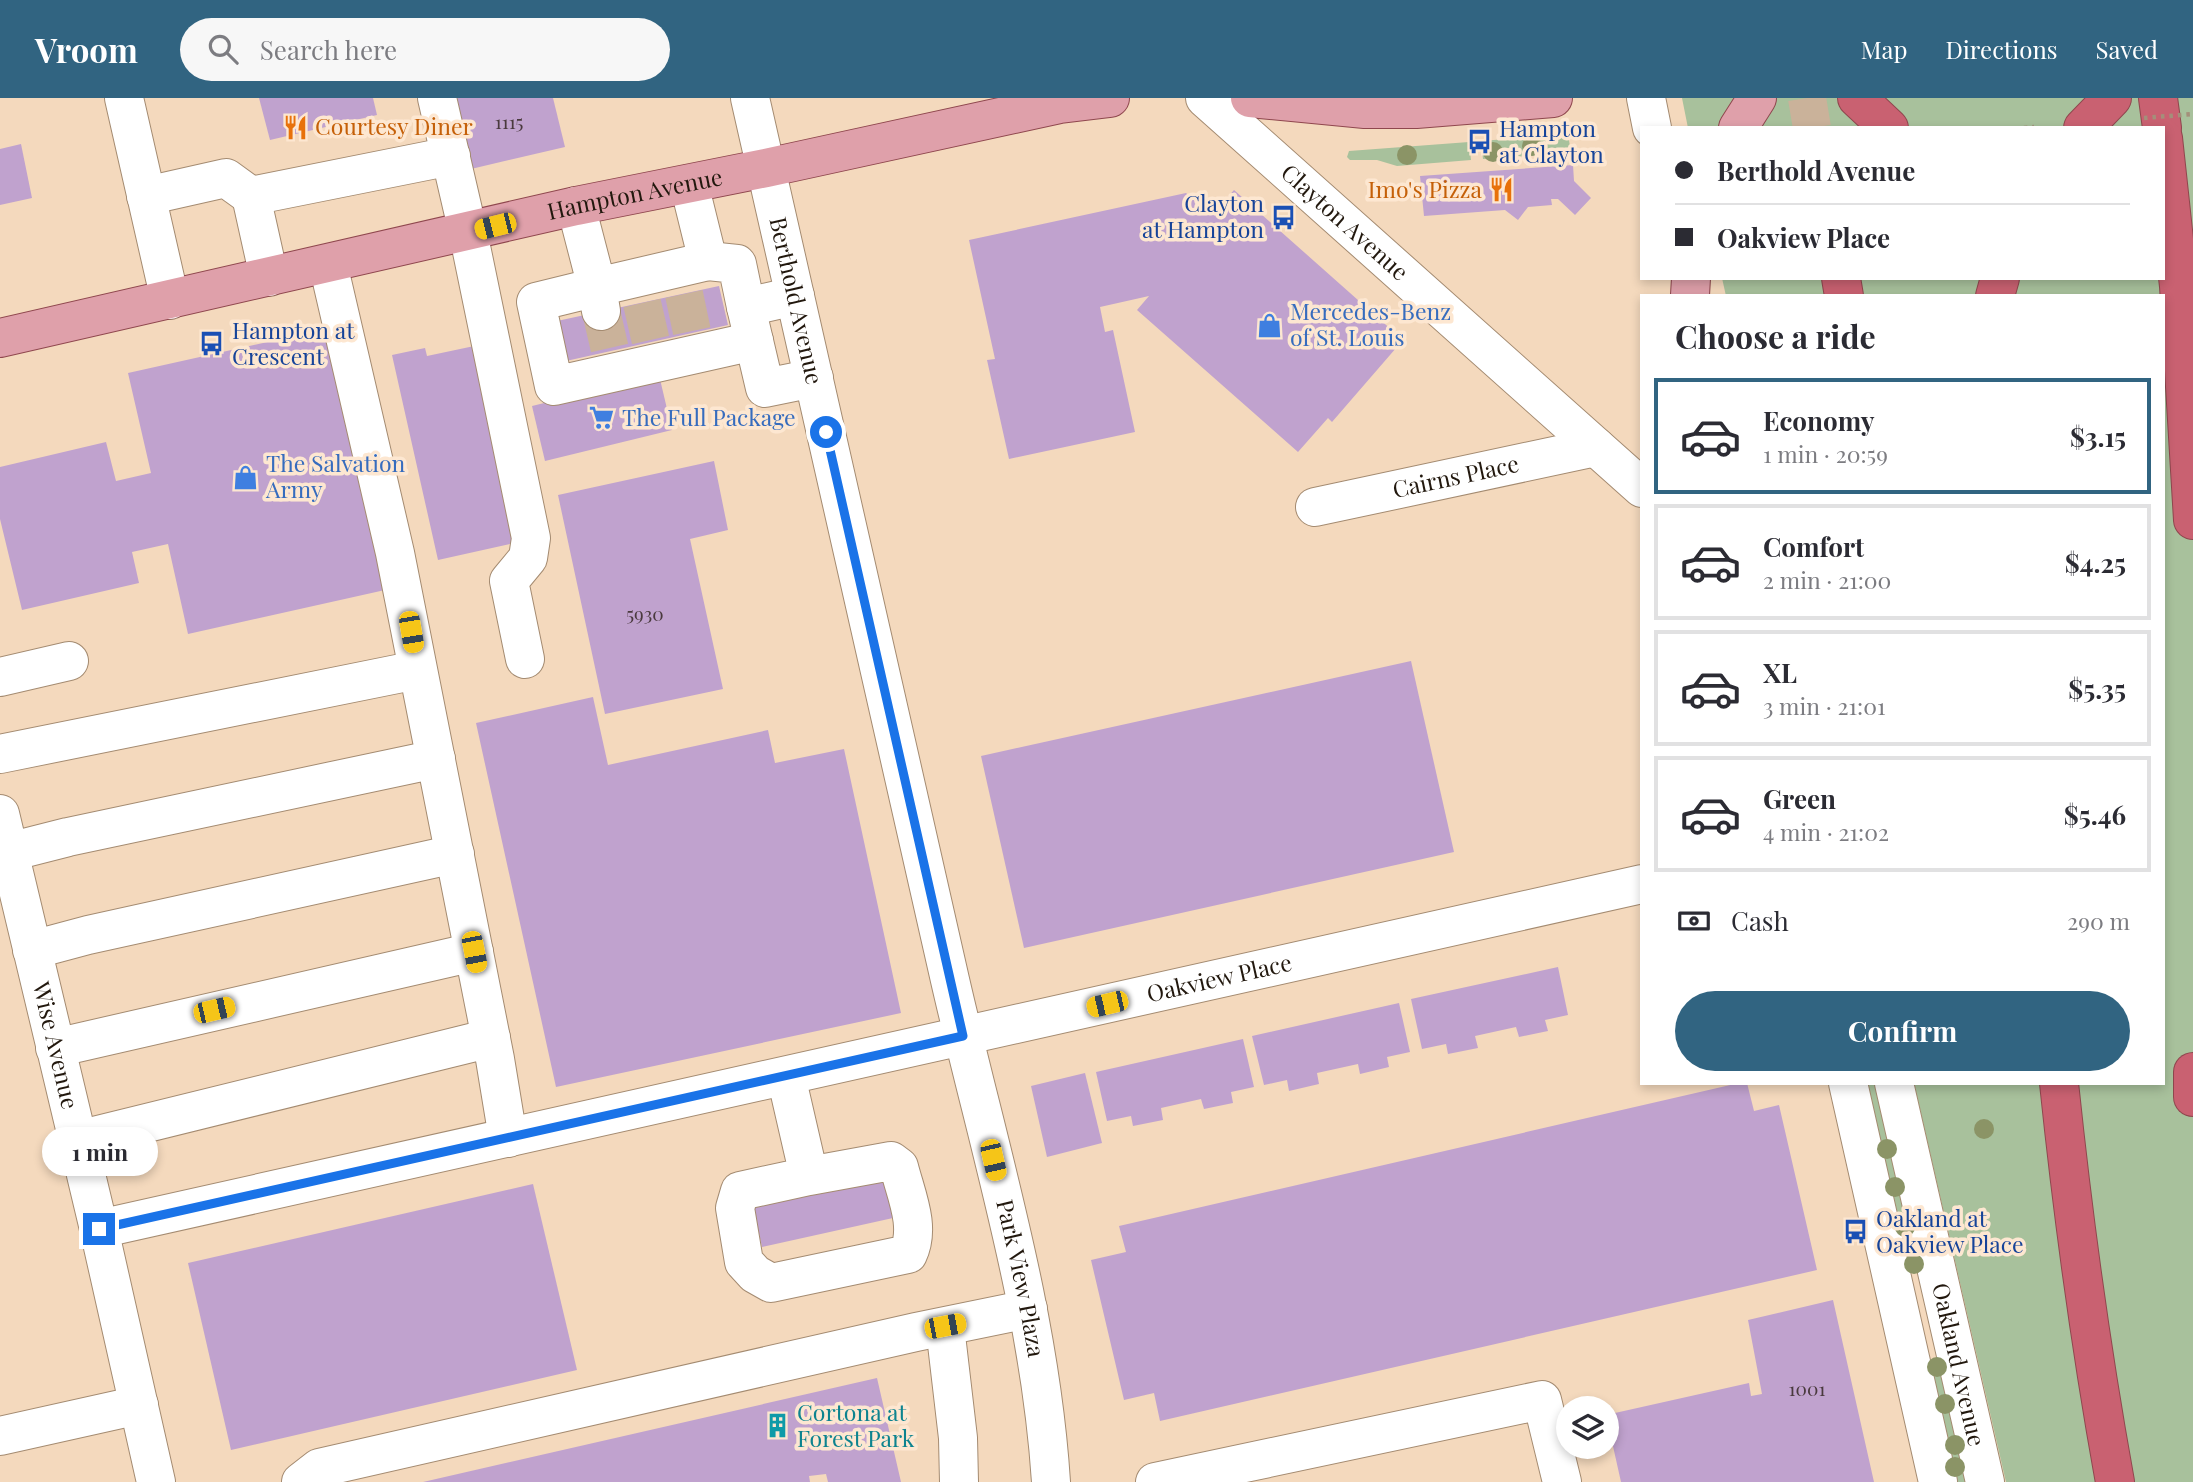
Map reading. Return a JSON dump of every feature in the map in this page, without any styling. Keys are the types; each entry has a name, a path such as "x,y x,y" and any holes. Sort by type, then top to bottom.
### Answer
{"highway":[{"path":"1857,98 1887,126"},
{"path":"2165,181 2179,286 2193,520"},
{"path":"2193,1072 2193,1097"},
{"path":"2059,1085 2072,1211 2088,1326 2115,1482"}],"main road":[{"name":"Hampton Avenue","path":"0,338 576,206 1060,104 1110,98"},
{"path":"1250,98 1325,106 1403,109 1553,98"},
{"path":"1739,126 1757,98"}],"street":[{"path":"124,98 170,300"},
{"path":"437,98 468,232 531,538 528,558 509,582 526,659"},
{"name":"Berthold Avenue","path":"750,98 963,1036"},
{"name":"Clayton Avenue","path":"1205,98 1640,486"},
{"path":"1646,98 1652,126"},
{"path":"251,196 451,156"},
{"path":"146,196 226,178 251,196 269,277"},
{"path":"689,184 690,274"},
{"path":"576,206 599,299"},
{"path":"328,264 395,553 491,1038 508,1138"},
{"path":"795,296 750,324 694,343 612,361 554,386 536,302 599,299 737,264 750,324 765,388 814,378"},
{"name":"Cairns Place","path":"1315,507 1596,447"},
{"path":"0,677 69,661"},
{"path":"0,754 417,670"},
{"path":"9,852 145,820 436,759"},
{"name":"Wise Avenue","path":"0,814 156,1482"},
{"path":"32,950 454,854"},
{"name":"Oakview Place","path":"99,1229 1640,884"},
{"path":"55,1048 474,952"},
{"name":"Park View Plaza","path":"963,1036 1028,1310 1048,1432 1051,1482"},
{"path":"78,1140 491,1038"},
{"path":"786,1076 809,1176"},
{"name":"Oakland Avenue","path":"1848,1085 1938,1482"},
{"name":"Oakland Avenue","path":"1894,1085 1985,1482"},
{"path":"891,1161 899,1167 913,1223 913,1242 908,1254 771,1283 755,1274 744,1262 734,1208 740,1191 809,1176 891,1161"},
{"path":"301,1482 319,1468 945,1326 1028,1310"},
{"path":"945,1326 958,1438 960,1482"},
{"path":"1155,1482 1542,1400 1562,1482"},
{"path":"0,1436 139,1405"}],"path":[{"path":"2157,121 2193,114"}],"green space":[{"path":"1682,98 2193,98 2193,1482 2006,1482 1914,1085 2165,1085 2165,294 1726,294 1722,280 2165,280 2165,126 1688,126"},
{"path":"1568,134 1571,153 1483,159 1481,141"},
{"path":"1469,142 1471,160 1397,166 1377,160 1350,160 1347,157 1349,151"},
{"path":"1861,1085 1880,1085 1923,1268 1905,1273"},
{"path":"1945,1367 1971,1482 1954,1482 1928,1371"}],"building":[{"name":"Courtesy Diner","path":"259,98 373,98 377,115 270,140"},
{"path":"454,98 553,98 565,147 471,169"},
{"path":"21,144 32,198 0,205 0,149"},
{"name":"Imo's Pizza","path":"1573,165 1574,181 1591,198 1575,215 1558,199 1551,199 1552,205 1528,207 1518,220 1505,210 1424,216 1420,176"},
{"path":"1234,190 1403,340 1332,422 1328,418 1298,452 1137,310 1149,296 1100,307 1105,332 1113,330 1135,432 1009,459 987,360 995,359 969,240 1186,193 1212,215"},
{"path":"719,286 728,325 566,361 557,321"},
{"name":"The Salvation Army","path":"326,329 385,590 188,634 168,544 132,552 139,583 22,610 0,519 0,467 106,442 116,481 151,473 128,373"},
{"path":"479,345 523,541 438,560 392,355 425,348 427,356"},
{"name":"The Full Package","path":"659,375 672,430 545,461 532,406"},
{"path":"714,461 728,530 690,539 723,689 605,714 558,495"},
{"path":"1411,661 1454,852 1024,948 981,756"},
{"path":"593,697 608,765 768,730 775,763 844,749 901,1013 556,1087 476,723"},
{"path":"1558,967 1568,1015 1545,1020 1548,1031 1519,1037 1516,1027 1475,1036 1478,1048 1448,1054 1446,1044 1422,1049 1411,999"},
{"path":"1399,1003 1410,1052 1387,1057 1389,1067 1360,1074 1358,1064 1317,1073 1319,1084 1289,1091 1287,1080 1264,1085 1252,1036"},
{"path":"1243,1039 1254,1087 1231,1092 1233,1103 1204,1109 1201,1099 1161,1108 1163,1120 1133,1126 1131,1116 1107,1121 1096,1072"},
{"path":"1085,1073 1102,1143 1047,1157 1031,1086"},
{"path":"1730,1085 1748,1085 1754,1111 1779,1105 1817,1270 1160,1421 1154,1393 1124,1400 1091,1260 1126,1252 1119,1226"},
{"path":"881,1165 893,1218 762,1247 750,1194"},
{"path":"533,1184 577,1370 231,1450 188,1263"},
{"path":"1833,1300 1874,1482 1621,1482 1616,1459 1619,1459 1619,1412 1749,1383 1751,1396 1762,1394 1748,1320"},
{"name":"Cortona at Forest Park","path":"877,1378 901,1482 828,1482 826,1474 809,1476 810,1482 423,1482"}],"tunnel":[{"path":"1807,98 1812,126"},
{"path":"684,294 692,332"},
{"path":"642,303 651,342"},
{"path":"601,311 610,350"}],"place":[{"name":"Courtesy Diner","path":"295,127"},
{"name":"Hampton at Clayton","path":"1479,142"},
{"name":"Imo's Pizza","path":"1502,190"},
{"name":"Clayton at Hampton","path":"1284,217"},
{"name":"Mercedes-Benz of St. Louis","path":"1270,325"},
{"name":"Hampton at Crescent","path":"212,344"},
{"name":"The Full Package","path":"602,418"},
{"name":"The Salvation Army","path":"246,477"},
{"name":"Oakland at Oakview Place","path":"1856,1232"},
{"name":"Cortona at Forest Park","path":"777,1426"}],"route":[{"path":"99,1229 963,1036 826,432"}]}
